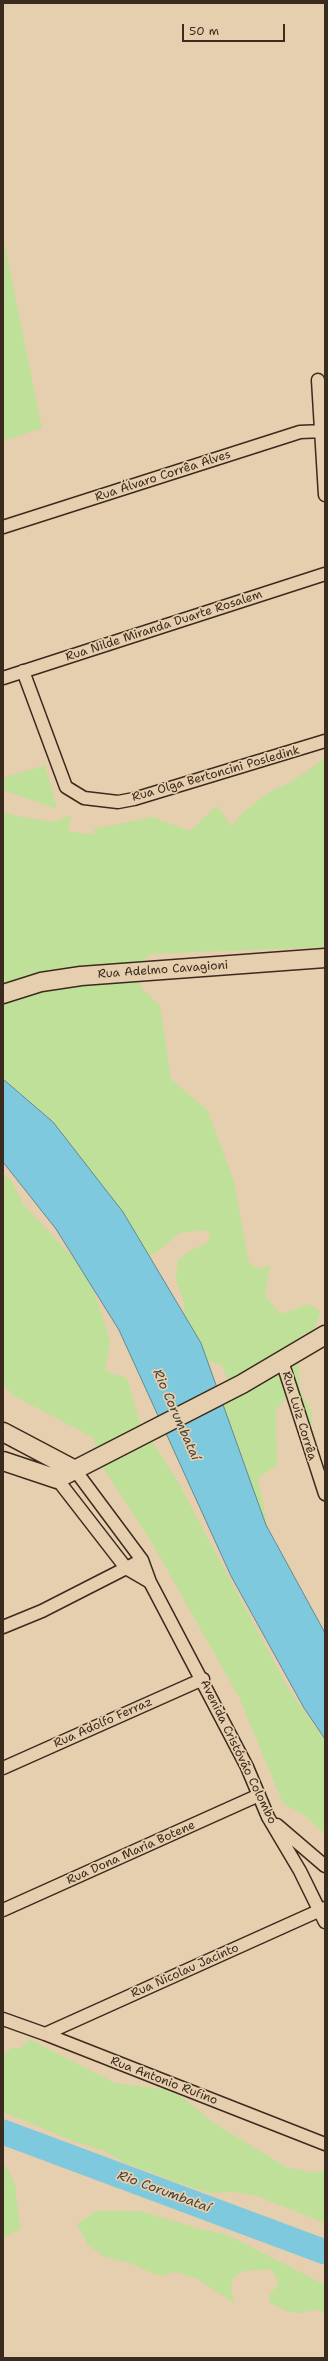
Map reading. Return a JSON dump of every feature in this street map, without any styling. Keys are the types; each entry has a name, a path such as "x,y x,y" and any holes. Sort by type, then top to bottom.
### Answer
{"street":[{"path":"318,380 323,431 325,495"},
{"name":"Rua Álvaro Corrêa Alves","path":"3,527 300,432 323,431"},
{"name":"Rua Nilde Miranda Duarte Rosalem","path":"3,678 325,574"},
{"name":"Rua Olga Bertoncini Posledink","path":"23,671 66,787 84,798 118,802 134,799 325,741"},
{"name":"Rua Adelmo Cavagioni","path":"3,994 41,982 81,976 325,958"},
{"path":"57,1479 242,1384 325,1336"},
{"name":"Rua Luiz Corrêa","path":"282,1360 325,1494"},
{"name":"Avenida Cristóvão Colombo","path":"3,1432 75,1470 142,1560 150,1582 202,1679 259,1795 268,1817 322,1909 325,1922"},
{"path":"3,1461 57,1479 126,1568 150,1582"},
{"path":"3,1627 42,1611 142,1560"},
{"name":"Rua Adolfo Ferraz","path":"3,1768 202,1679"},
{"name":"Rua Dona Maria Botene","path":"3,1910 259,1795"},
{"path":"268,1817 325,1866"},
{"name":"Rua Nicolau Jacinto","path":"45,2034 322,1909"},
{"name":"Rua Antonio Rufino","path":"3,2019 45,2034 325,2144"}],"green space":[{"path":"3,236 42,428 3,441"},
{"path":"325,758 325,947 150,954 146,958 139,975 142,989 160,1006 171,1079 208,1111 234,1182 249,1263 259,1269 270,1265 265,1296 281,1314 309,1304 321,1312 312,1334 304,1333 297,1341 300,1390 312,1413 311,1433 286,1398 276,1410 277,1465 258,1478 279,1587 219,1415 227,1393 228,1381 222,1365 203,1359 184,1321 184,1302 176,1280 178,1260 190,1251 207,1243 210,1232 204,1230 180,1233 154,1254 148,1256 50,1120 3,1078 3,812 16,816 53,822 71,815 68,831 95,835 94,829 152,817 190,831 217,806 231,826 245,811 268,793 293,781"},
{"path":"45,765 57,809 3,790 3,778"},
{"path":"3,1174 11,1180 24,1205 89,1275 110,1341 105,1371 127,1378 139,1421 178,1482 289,1690 325,1740 325,1834 305,1816 283,1803 239,1697 151,1541 100,1463 94,1438 12,1395 3,1383"},
{"path":"29,2039 115,2083 163,2089 181,2096 214,2123 286,2167 308,2172 325,2171 325,2223 257,2196 234,2192 211,2193 190,2187 125,2163 102,2150 76,2142 3,2112 3,2057 11,2048 21,2048"},
{"path":"3,2161 15,2184 20,2229 3,2238"},
{"path":"96,2211 140,2211 203,2230 226,2234 325,2285 325,2314 316,2309 302,2313 289,2312 270,2303 269,2296 279,2283 271,2269 244,2271 236,2275 232,2281 231,2292 236,2304 198,2279 175,2272 165,2274 165,2276 154,2274 130,2263 105,2257 88,2245 77,2224"}],"water":[{"path":"3,1079 53,1122 123,1212 201,1343 266,1525 325,1633 325,1739 304,1708 231,1576 119,1330 56,1229 3,1162"}],"waterway":[{"name":"Rio Corumbataí","path":"3,2132 325,2252"}]}
